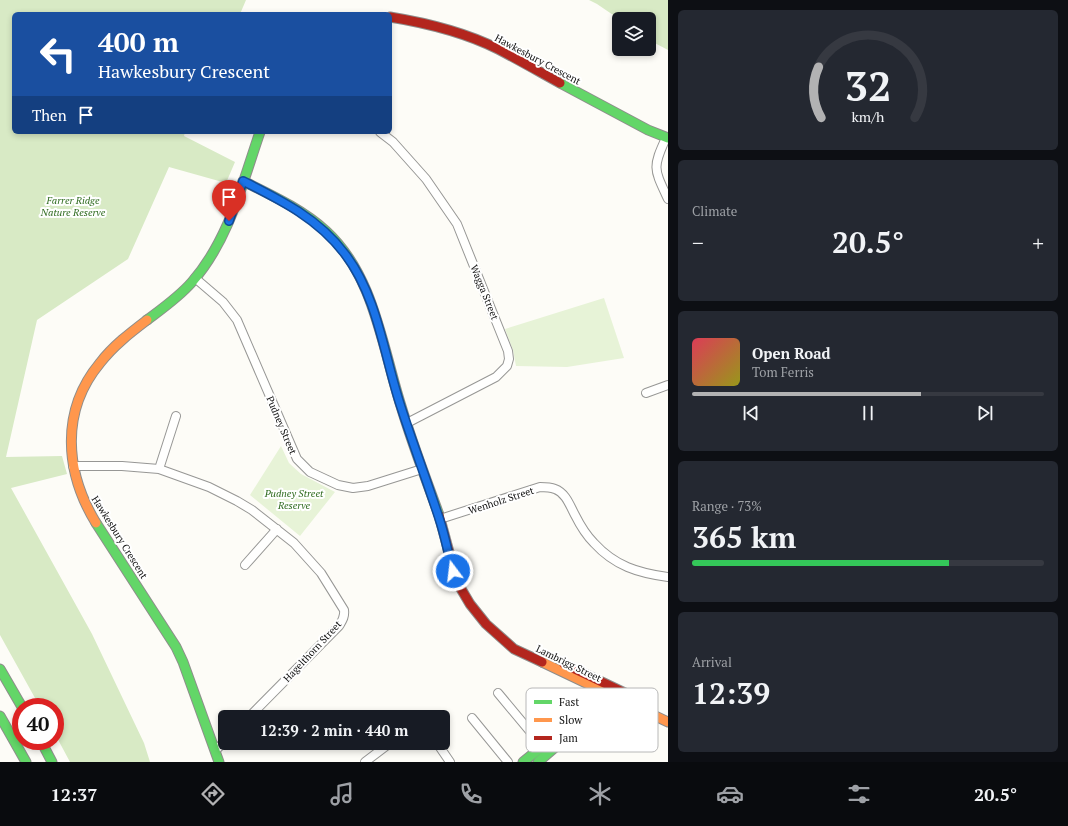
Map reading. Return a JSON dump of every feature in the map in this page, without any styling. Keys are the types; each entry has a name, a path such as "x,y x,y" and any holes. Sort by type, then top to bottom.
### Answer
{"street":[{"name":"Hawkesbury Crescent","path":"392,17 427,24 474,38 498,49 648,130 667,138"},
{"name":"Hawkesbury Crescent","path":"219,762 216,750 176,647 86,506 76,482 71,452 71,430 77,403 90,374 108,353 172,301 196,278 220,242 259,134"},
{"name":"Wagga Street","path":"383,134 393,142 426,179 457,224 497,322 508,351 509,359 507,366 496,377 407,423"},
{"path":"667,138 657,159 656,169 668,199"},
{"name":"Lambrigg Street","path":"243,181 305,215 326,231 346,254 360,276 371,301 401,407 440,519 457,582 470,604 486,624 514,649 606,688"},
{"name":"Pudney Street","path":"196,278 223,302 237,320 297,459 310,472 338,485 352,488 368,486 422,469"},
{"path":"646,393 668,385"},
{"path":"159,469 176,416"},
{"name":"Hagelthorn Street","path":"73,466 109,465 159,469 209,487 252,510 294,543 321,572 345,614 339,626 256,710"},
{"name":"Wenholz Street","path":"440,519 540,487 556,489 567,499 585,532 603,552 632,570 646,574 668,577"},
{"path":"245,565 277,529"},
{"path":"0,669 17,698"},
{"path":"0,684 13,692"},
{"path":"498,692 526,726"},
{"name":"Lambrigg Street","path":"658,709 668,713"},
{"path":"0,716 24,759"},
{"name":"Lambrigg Street","path":"658,717 668,722"},
{"path":"472,718 508,762"},
{"path":"0,731 8,744 24,759"},
{"path":"46,750 52,762"},
{"path":"365,762 381,750"},
{"path":"442,750 450,762"},
{"path":"524,762 537,752"},
{"path":"538,762 550,752"}],"green space":[{"name":"Farrer Ridge Nature Reserve","path":"0,0 246,0 241,12 12,12 12,134 184,134 184,136 235,162 226,183 169,167 128,259 37,320 6,457 62,456 67,474 11,488 92,634 144,743 150,762 70,762 64,750 64,698 35,698 0,635"},
{"path":"589,0 668,0 668,50 656,44 656,12 612,12 612,14"},
{"path":"604,298 624,358 567,367 516,366 513,350 505,329"},
{"name":"Pudney Street Reserve","path":"281,446 289,463 301,474 335,492 300,536 250,495"}],"traffic: fast":[{"path":"560,83 648,130 668,138"},
{"path":"147,320 182,293 205,266 216,248 233,211 259,134"},
{"path":"243,181 286,203 317,223 342,249 355,268 366,290 374,312 405,420 439,515"},
{"path":"96,523 176,647 183,662 219,762"},
{"path":"0,669 17,698"},
{"path":"0,716 26,762"},
{"path":"46,750 52,762"},
{"path":"523,762 535,752"},
{"path":"538,762 550,752"}],"traffic: slow":[{"path":"96,523 78,483 73,463 71,442 73,421 78,401 87,382 105,357 116,345 147,320"},
{"path":"542,662 597,688"},
{"path":"658,717 668,722"}],"traffic: jam":[{"path":"392,17 431,25 459,33 485,43 560,83"},
{"path":"439,515 457,582 470,604 486,624 514,649 542,662"},
{"path":"564,664 614,688"}],"route":[{"path":"229,221 243,181 305,215 326,231 346,254 360,276 371,301 401,407 440,519 453,571"}]}
